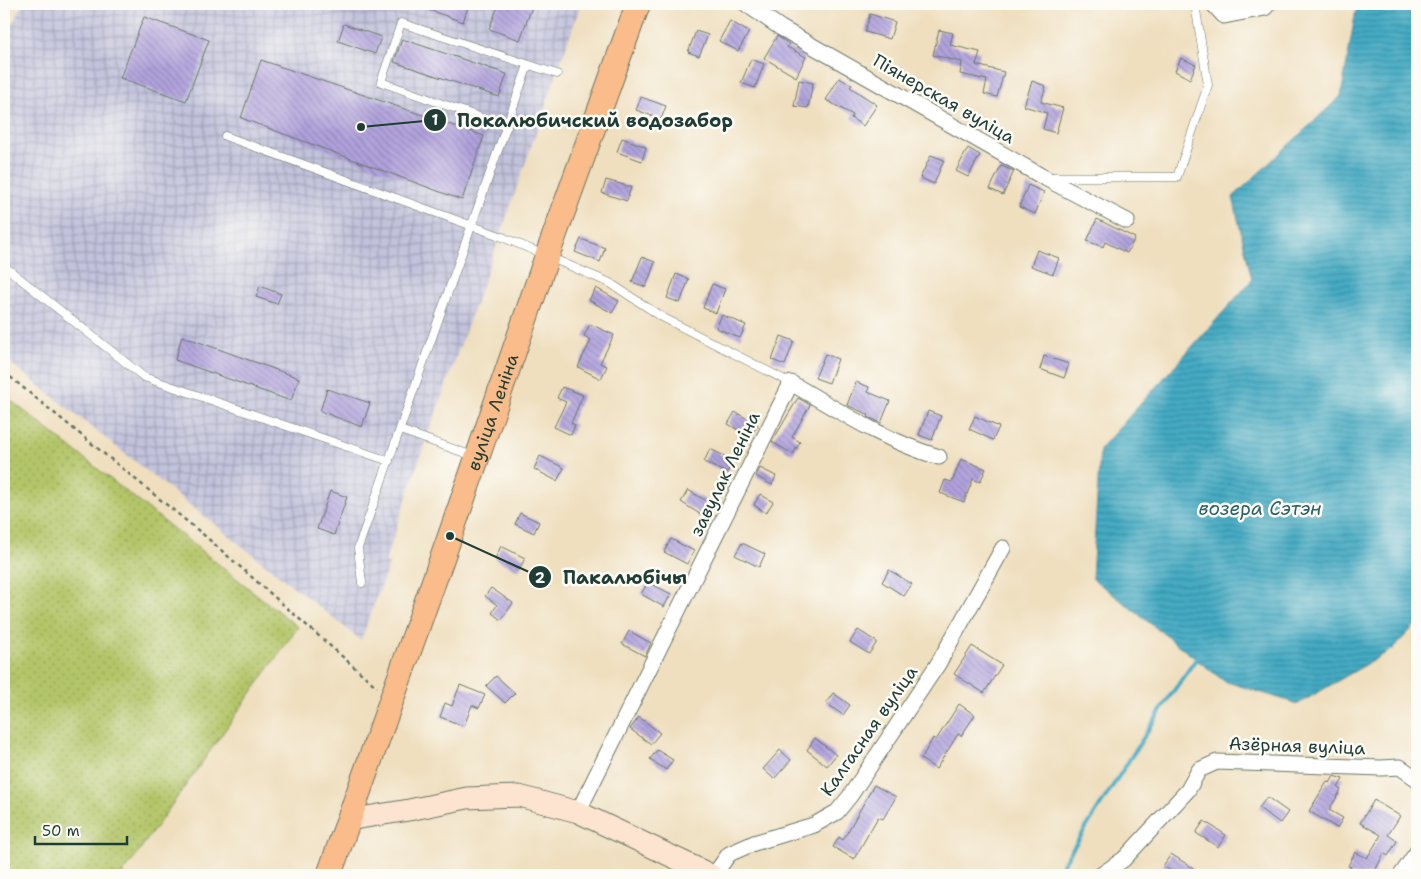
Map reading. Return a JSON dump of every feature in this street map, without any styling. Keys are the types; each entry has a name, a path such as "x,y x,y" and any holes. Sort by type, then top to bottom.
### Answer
{"main road":[{"name":"вуліца Леніна","path":"330,875 547,256 638,4"}],"street":[{"name":"Піянерская вуліца","path":"746,4 781,28 1043,177 1127,221"},
{"path":"1213,4 1224,16 1267,6"},
{"path":"791,383 872,430 912,449 939,457"},
{"name":"завулак Леніна","path":"578,812 791,383"},
{"name":"Калгасная вуліца","path":"713,875 729,854 754,843 814,825 837,812 850,796 938,664 1003,548"},
{"name":"Азёрная вуліца","path":"1101,875 1124,859 1188,790 1199,770 1217,762 1381,768 1400,767 1417,779"},
{"path":"348,820 467,798 519,796 578,812 713,875"},
{"path":"1401,875 1417,852"}],"lane":[{"path":"1043,177 1177,178 1208,85 1195,4"},
{"path":"507,126 381,82 401,24 557,74"},
{"path":"362,583 358,548 528,65"},
{"path":"225,136 472,226 610,283 662,317 791,383"},
{"path":"4,266 144,377 389,461"},
{"path":"400,430 478,457"}],"path":[{"path":"4,372 205,536 391,699"}],"shaded area":[{"path":"23,4 581,4 426,440 385,562 389,564 361,640 4,358 4,39"}],"green space":[{"path":"4,395 298,627 122,875 4,875"}],"water":[{"name":"возера Сэтэн","path":"1357,4 1417,4 1417,623 1393,649 1298,704 1224,681 1092,578 1100,449 1252,280 1233,197 1341,96"}],"building":[{"path":"416,4 469,4 463,22"},
{"path":"499,4 533,4 520,40 489,29"},
{"path":"870,14 895,22 890,39 865,32"},
{"path":"144,17 209,40 186,101 120,78"},
{"path":"730,21 749,32 738,51 719,41"},
{"path":"344,24 381,37 375,54 338,41"},
{"path":"939,30 953,33 950,45 980,52 976,65 1004,72 997,97 984,94 987,80 960,74 962,62 933,55"},
{"path":"696,31 708,35 699,56 688,52"},
{"path":"777,36 789,44 787,47 806,57 796,77 764,58"},
{"path":"402,39 507,74 499,97 394,62"},
{"path":"1181,58 1196,65 1190,79 1175,71"},
{"path":"751,59 764,64 755,88 741,83"},
{"path":"261,60 484,136 462,200 241,118"},
{"path":"839,78 852,85 850,87 877,105 863,126 851,118 853,115 826,100"},
{"path":"799,80 813,83 808,108 794,106"},
{"path":"1032,81 1046,86 1041,102 1063,108 1056,133 1043,129 1047,113 1024,106"},
{"path":"641,97 666,106 661,119 636,110"},
{"path":"622,138 646,147 642,161 617,152"},
{"path":"968,148 980,155 968,177 956,171"},
{"path":"931,155 944,160 934,184 920,178"},
{"path":"1001,166 1014,171 1003,195 990,189"},
{"path":"606,180 631,187 627,201 602,193"},
{"path":"1028,185 1044,192 1035,214 1019,207"},
{"path":"1097,219 1135,238 1127,253 1105,242 1103,247 1087,241"},
{"path":"581,239 605,248 600,262 575,252"},
{"path":"1037,250 1059,258 1053,274 1031,266"},
{"path":"642,257 655,262 646,287 632,282"},
{"path":"676,274 689,279 680,303 667,298"},
{"path":"712,284 725,289 716,313 703,308"},
{"path":"260,286 281,294 277,304 256,297"},
{"path":"596,288 619,301 612,313 589,300"},
{"path":"722,315 746,325 740,338 716,328"},
{"path":"590,324 614,335 600,363 607,366 601,379 578,367 591,340 584,336"},
{"path":"182,336 299,378 291,401 175,360"},
{"path":"781,336 794,341 785,365 772,360"},
{"path":"825,354 838,359 829,383 815,378"},
{"path":"1044,356 1069,364 1064,378 1040,369"},
{"path":"856,382 869,387 868,392 890,401 881,423 847,405"},
{"path":"562,387 583,395 571,423 575,425 571,435 554,427 566,402 557,398"},
{"path":"327,389 370,403 362,427 320,411"},
{"path":"798,398 810,405 792,437 800,442 793,454 772,442"},
{"path":"928,411 941,416 932,440 919,435"},
{"path":"735,412 758,425 750,437 728,424"},
{"path":"975,416 999,427 993,440 969,429"},
{"path":"710,449 733,460 727,473 704,462"},
{"path":"540,456 564,468 557,481 534,469"},
{"path":"961,459 986,469 980,482 973,479 964,502 940,493 945,480 952,482"},
{"path":"760,468 776,476 772,485 756,476"},
{"path":"688,490 710,503 703,516 681,502"},
{"path":"330,491 347,497 334,535 317,529"},
{"path":"760,494 773,502 766,513 754,505"},
{"path":"520,513 539,522 534,533 515,524"},
{"path":"671,539 694,551 687,564 664,552"},
{"path":"742,543 765,554 759,567 735,555"},
{"path":"501,546 525,558 519,570 495,559"},
{"path":"889,570 912,584 904,596 882,582"},
{"path":"648,582 671,594 664,607 641,594"},
{"path":"491,588 513,603 501,620 492,613 497,605 485,596"},
{"path":"858,630 877,642 869,654 850,642"},
{"path":"629,631 651,643 645,656 622,644"},
{"path":"972,646 1002,665 984,693 954,674"},
{"path":"496,676 515,693 505,703 486,686"},
{"path":"460,685 485,695 479,708 472,705 464,726 440,717 445,703 452,706"},
{"path":"833,693 850,705 843,715 826,703"},
{"path":"959,704 975,715 961,736 958,734 936,769 921,759 933,738 936,740"},
{"path":"639,717 660,733 651,744 630,729"},
{"path":"815,738 836,755 827,766 807,750"},
{"path":"657,750 673,760 666,770 650,759"},
{"path":"780,750 791,760 774,779 763,769"},
{"path":"1334,776 1343,779 1338,788 1341,790 1329,810 1343,818 1337,828 1309,811 1327,782 1330,783"},
{"path":"874,785 896,797 883,819 878,817 854,859 833,847 839,837 843,840"},
{"path":"1267,797 1288,812 1280,823 1259,808"},
{"path":"1374,800 1400,816 1388,835 1397,841 1388,856 1384,853 1373,875 1347,875 1351,867 1348,866 1355,852 1367,858 1381,835 1360,823"},
{"path":"1204,821 1226,835 1218,847 1196,833"},
{"path":"1171,854 1193,868 1188,875 1178,875 1163,866"}],"waterway":[{"path":"1056,875 1170,696 1199,655"}],"place":[{"name":"Покалюбичский водозабор","path":"361,127"},
{"name":"Пакалюбічы","path":"450,536"}]}
